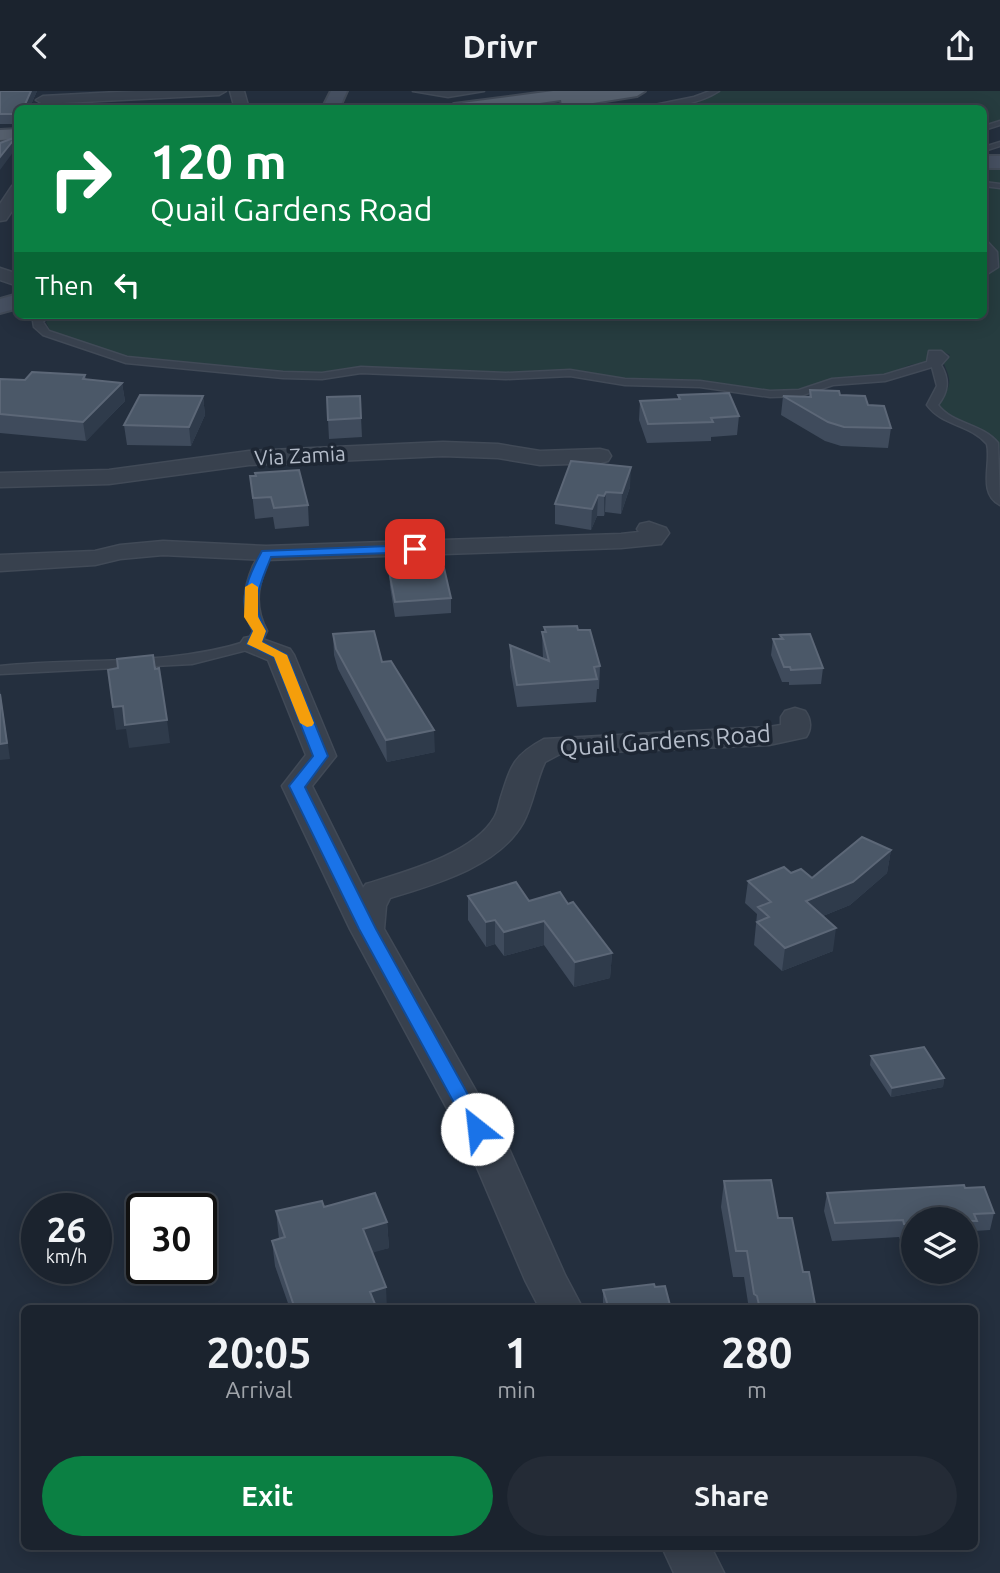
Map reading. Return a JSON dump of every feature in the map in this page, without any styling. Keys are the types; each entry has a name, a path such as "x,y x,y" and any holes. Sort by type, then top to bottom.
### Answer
{"main road":[{"path":"485,105 593,91"},
{"path":"544,105 637,91"}],"street":[{"path":"43,100 219,91"},
{"path":"5,222 14,199"},
{"name":"Via Zamia","path":"0,480 109,477 248,458 429,450 498,451 540,458 600,457"},
{"path":"0,563 95,558 163,548 267,553 652,539 657,533 649,529"},
{"path":"254,644 280,655 321,756 297,786 368,929 490,1151 560,1305"},
{"name":"Quail Gardens Road","path":"368,929 369,906 379,891 440,872 483,847 509,821 521,781 532,757 554,745 769,737 796,731 795,717"},
{"path":"688,1550 699,1573"}],"lane":[{"path":"416,91 448,95 481,91"},
{"path":"661,105 696,99 716,91"},
{"path":"987,245 993,252 993,267 987,271"},
{"path":"40,319 39,327 46,334 127,360 303,377 361,370 506,376 570,373 625,382 700,384 789,395 832,382 885,378 930,364 934,361 933,353 942,354 943,357 936,365 943,375 942,386 939,398 932,405 935,412 985,435 993,445 996,456 990,477 1000,501"},
{"path":"0,670 60,665 115,667 179,663 234,652 254,644 260,631 251,617 250,593 267,553"}],"green space":[{"path":"718,91 1000,91 1000,120 987,125 987,105 667,105 697,100"},
{"path":"987,167 1000,167 1000,449 988,435 938,408 949,382 943,362 950,355 942,351 929,352 927,362 910,365 880,377 830,380 796,391 775,393 697,382 630,380 578,371 526,374 429,372 377,367 306,375 127,357 77,342 50,330 46,322 49,319 987,319"}],"building":[{"path":"0,91 31,91 25,105 14,105 14,114 0,114"},
{"path":"14,138 0,157 0,143"},
{"path":"32,372 85,375 83,379 122,383 83,422 0,414 0,379 25,380"},
{"path":"810,390 839,391 840,395 865,396 868,405 884,406 891,428 844,427 828,422 783,396 811,397"},
{"path":"729,393 739,416 711,418 713,422 648,424 640,401 680,399 678,395"},
{"path":"140,395 203,396 189,427 124,425"},
{"path":"360,396 361,418 328,420 327,397"},
{"path":"571,461 631,467 622,493 606,492 604,496 598,495 592,509 555,504"},
{"path":"299,470 308,505 274,508 271,497 253,498 250,476 256,476 255,473"},
{"path":"444,568 451,598 395,602 389,571"},
{"path":"577,626 578,630 590,630 600,666 594,667 597,679 517,685 510,645 549,661 542,632 546,632 544,627"},
{"path":"374,631 382,662 391,661 434,730 386,740 336,649 333,634"},
{"path":"810,634 823,668 791,670 790,667 784,667 773,639 783,639 780,635"},
{"path":"153,655 155,669 159,668 167,720 125,725 123,706 113,707 108,670 118,668 117,659"},
{"path":"0,694 7,743 0,744"},
{"path":"862,837 891,850 853,882 806,901 836,928 785,948 757,922 769,917 758,907 771,902 748,881 784,867 791,873 801,869 812,878"},
{"path":"516,882 529,901 560,892 568,904 573,902 612,953 575,962 544,921 504,932 495,920 486,922 468,896"},
{"path":"924,1047 944,1078 892,1088 871,1056"},
{"path":"771,1180 778,1218 792,1218 803,1272 809,1272 815,1304 759,1305 754,1294 747,1251 736,1251 724,1181"},
{"path":"964,1185 965,1188 984,1187 994,1213 978,1214 978,1207 901,1207 901,1220 835,1223 827,1193"},
{"path":"375,1193 387,1222 363,1229 386,1287 370,1292 375,1305 294,1305 272,1241 285,1237 276,1211 322,1201 324,1207"},
{"path":"654,1284 655,1287 665,1286 670,1305 608,1305 603,1290"}],"slow traffic":[{"path":"252,587 251,617 260,631 254,644 280,655 307,723"}],"route":[{"path":"415,549 267,553 250,593 251,617 260,631 254,644 280,655 321,756 297,786 368,929 477,1129"}]}
